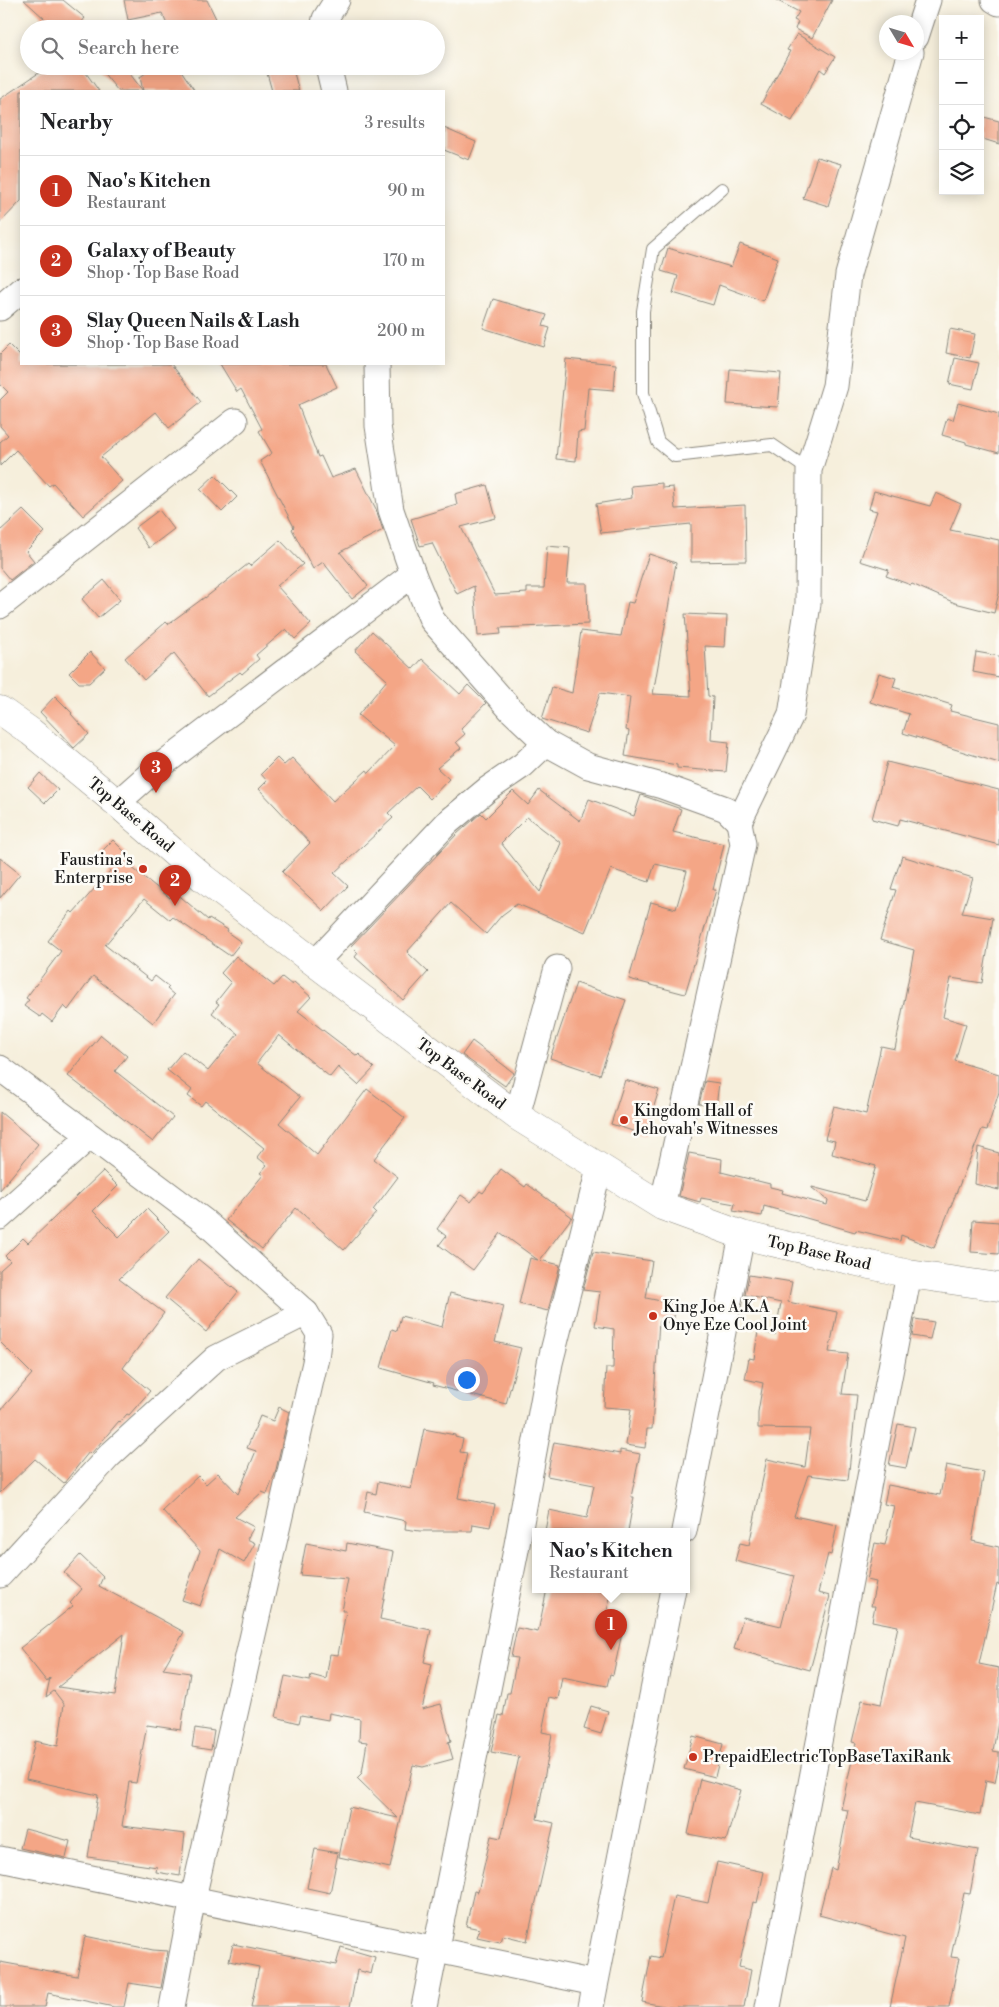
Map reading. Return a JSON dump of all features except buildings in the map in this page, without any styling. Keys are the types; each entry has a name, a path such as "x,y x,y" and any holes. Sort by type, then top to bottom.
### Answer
{"street":[{"path":"325,20 338,0"},
{"path":"923,15 928,0"},
{"path":"994,0 999,3"},
{"path":"662,1206 743,844 740,822 791,715 808,604 809,470 835,386 848,275 909,60"},
{"path":"330,75 334,90"},
{"path":"0,308 20,291"},
{"path":"377,365 378,426 391,510 413,574 432,620 511,710 546,743 588,766 662,786 726,810 740,822"},
{"path":"0,606 235,421"},
{"path":"117,803 151,773 413,574"},
{"name":"Top Base Road","path":"0,710 31,732 204,878 517,1116 662,1206 742,1235 909,1274 999,1287"},
{"path":"315,963 447,823 488,789 523,765 546,743"},
{"path":"517,1116 557,968"},
{"path":"0,1068 204,1221 306,1313 319,1334 316,1358 193,1898 172,2007"},
{"path":"0,1217 90,1136"},
{"path":"424,2007 514,1560 550,1363 599,1168"},
{"path":"685,1528 742,1235"},
{"path":"768,2007 909,1274"},
{"path":"0,1575 109,1456 216,1358 306,1313"},
{"path":"591,2007 672,1593"},
{"path":"0,1859 596,1983"}],"lane":[{"path":"722,189 653,249 643,311 643,393 658,442 675,456 772,445 809,470"}],"place":[{"name":"Slay Queen Nails & Lash","path":"156,793"},
{"name":"Faustina's Enterprise","path":"143,869"},
{"name":"Galaxy of Beauty","path":"175,906"},
{"name":"Kingdom Hall of Jehovah's Witnesses","path":"624,1120"},
{"name":"King Joe A.K.A Onye Eze Cool Joint","path":"653,1316"},
{"name":"Nao's Kitchen","path":"611,1650"},
{"name":"PrepaidElectricTopBaseTaxiRank","path":"693,1757"}]}
